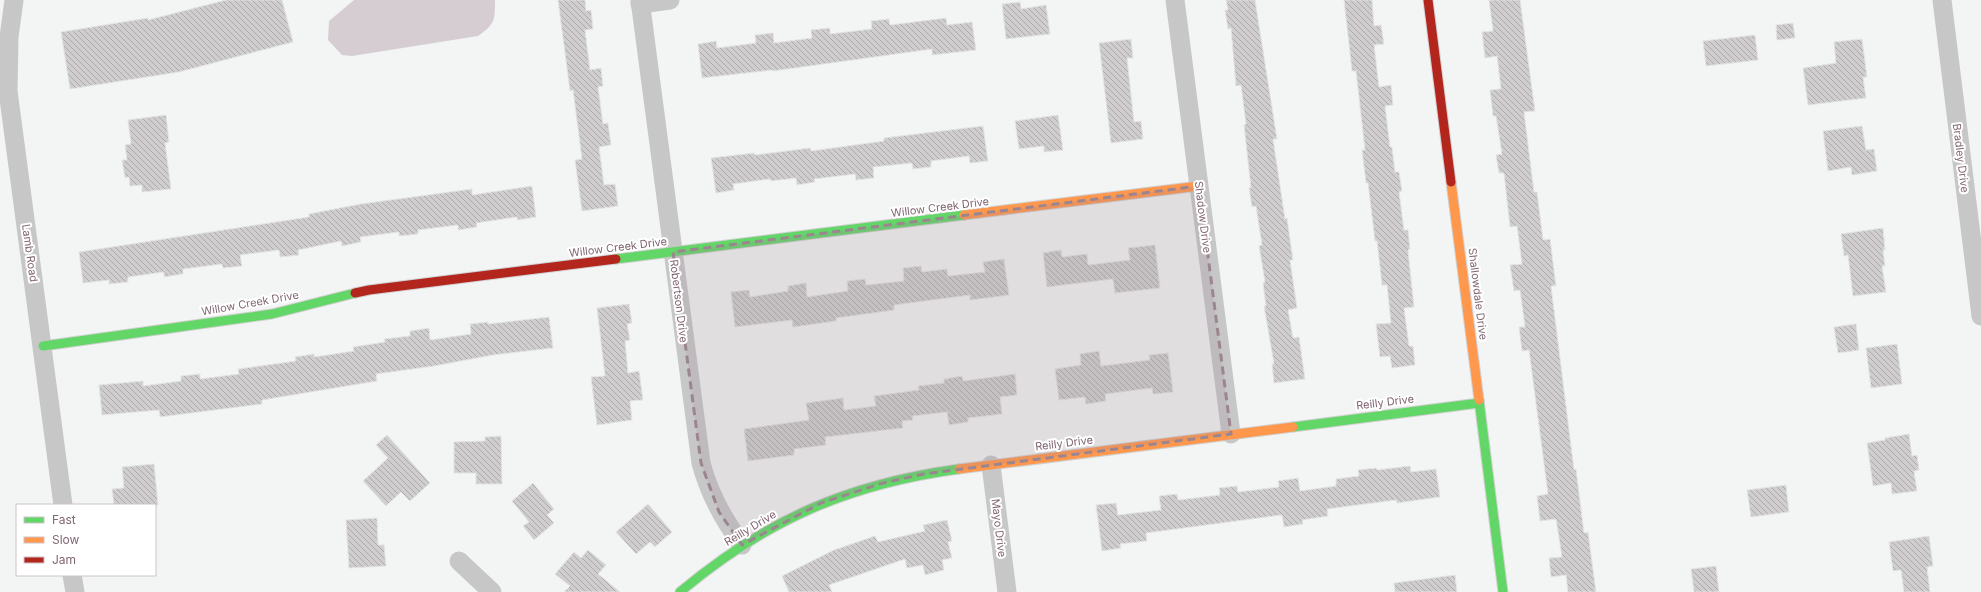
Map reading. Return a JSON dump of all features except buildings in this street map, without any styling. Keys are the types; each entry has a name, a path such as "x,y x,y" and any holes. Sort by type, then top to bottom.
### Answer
{"street":[{"name":"Lamb Road","path":"14,0 9,37 8,91 63,504"},
{"path":"640,2 670,0"},
{"name":"Shadow Drive","path":"1175,0 1230,434"},
{"name":"Shallowdale Drive","path":"1428,0 1503,592"},
{"name":"Bradley Drive","path":"1942,0 1981,316"},
{"name":"Robertson Drive","path":"640,2 701,463 710,492 719,512 742,545"},
{"name":"Willow Creek Drive","path":"43,346 272,314 369,290 1199,186"},
{"name":"Reilly Drive","path":"680,592 742,545 767,530 820,503 852,492 924,474 1479,403"},
{"name":"Mayo Drive","path":"991,465 1007,592"},
{"path":"459,561 492,592"},
{"path":"72,576 75,592"}],"highlighted area":[{"path":"1199,186 1231,434 924,474 883,483 821,503 742,545 719,512 701,463 673,252"}],"shaded area":[{"path":"354,0 495,0 495,12 491,25 478,36 352,56 342,55 328,40 329,21"}],"traffic: fast":[{"path":"616,259 964,215"},
{"path":"43,346 272,314 355,293"},
{"path":"1479,400 1503,592"},
{"path":"1293,427 1479,403"},
{"path":"680,592 712,567 744,545 777,525 810,509 881,484 959,469"}],"traffic: slow":[{"path":"1451,182 1479,400"},
{"path":"964,215 1199,186"},
{"path":"959,469 1293,427"}],"traffic: jam":[{"path":"1428,0 1451,182"},
{"path":"355,293 616,259"}]}
